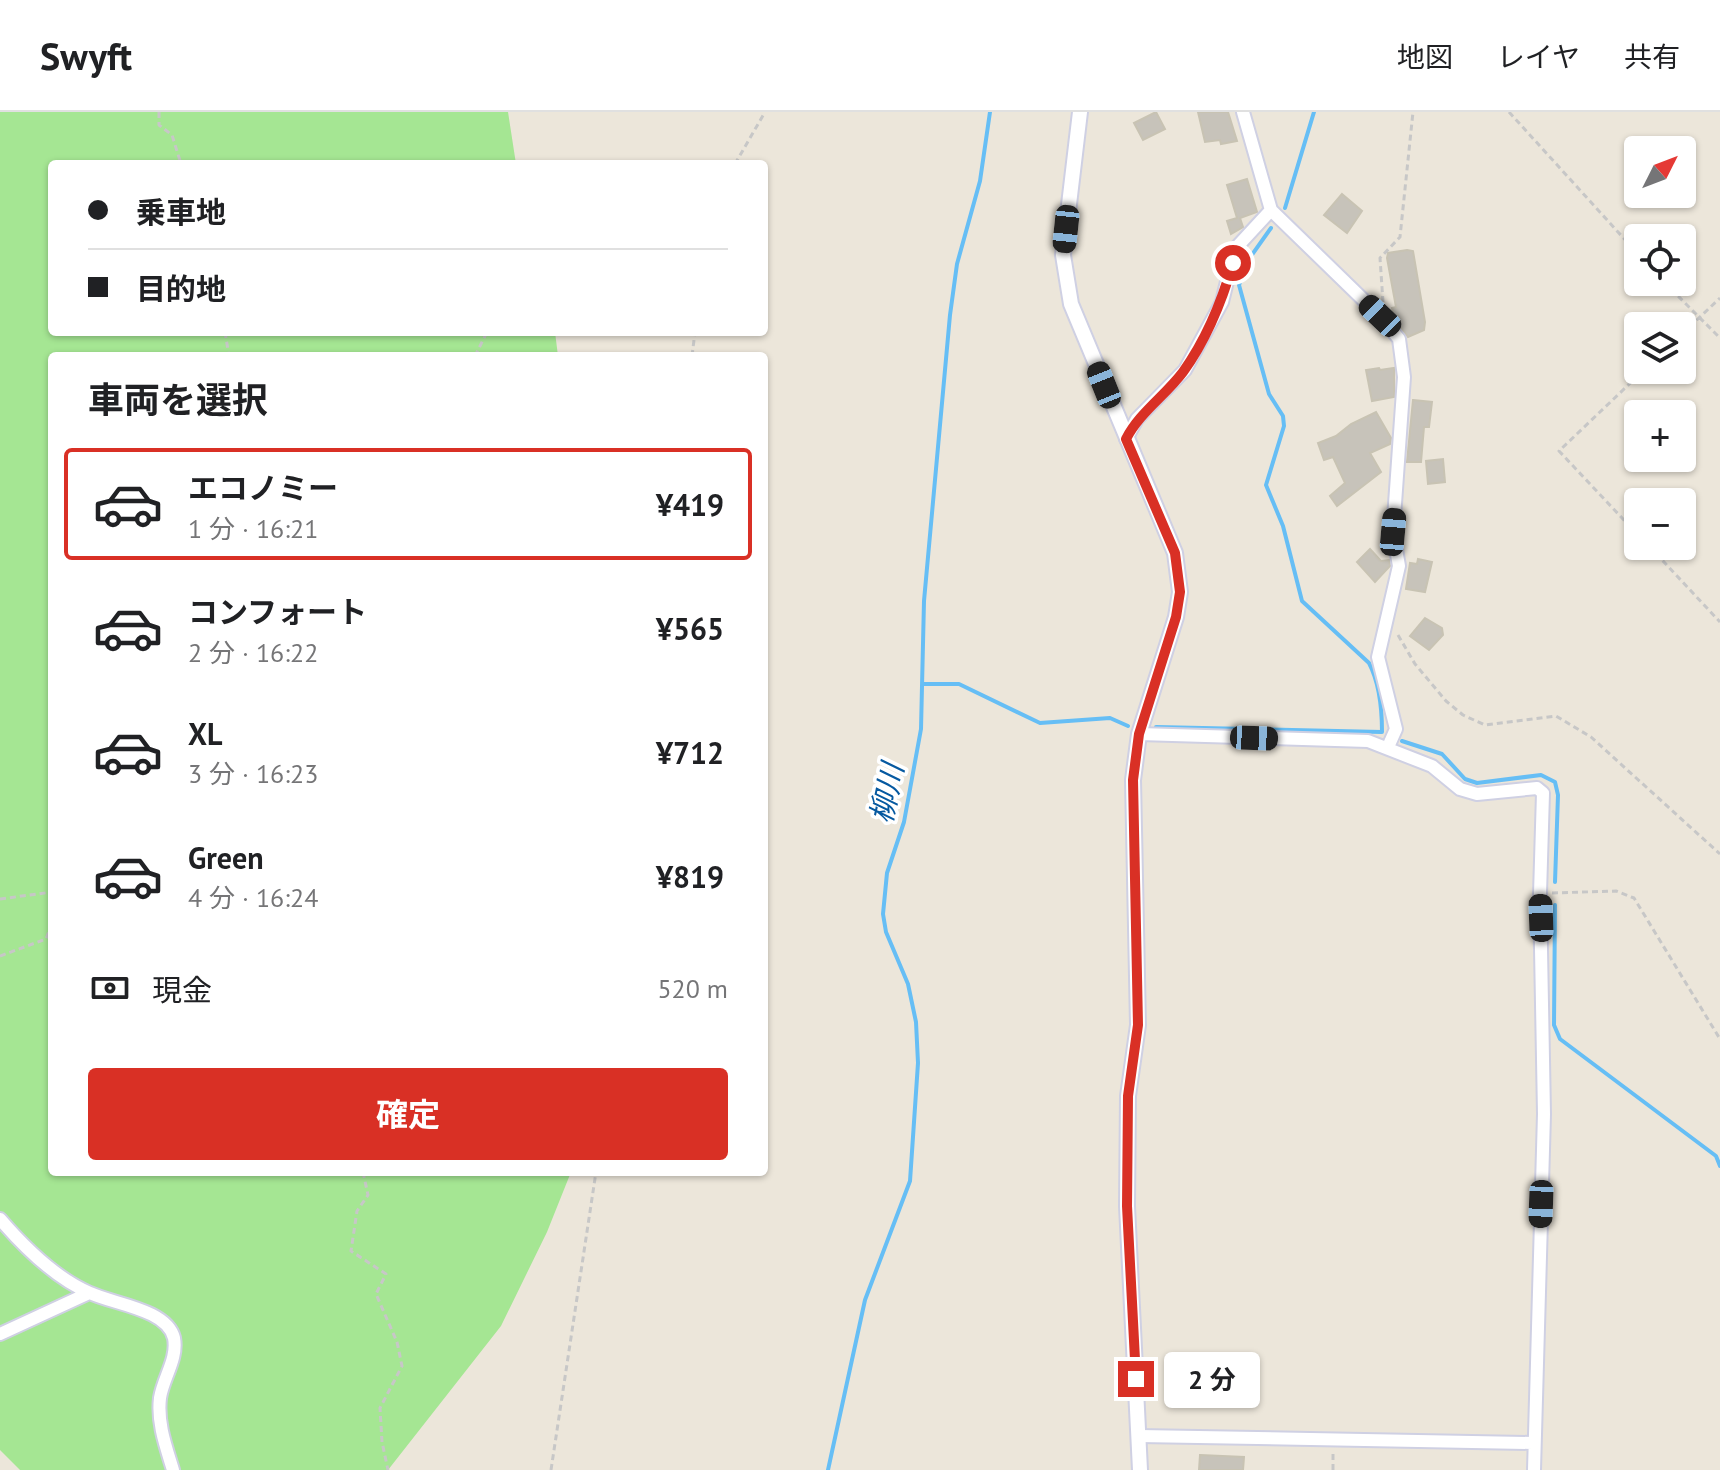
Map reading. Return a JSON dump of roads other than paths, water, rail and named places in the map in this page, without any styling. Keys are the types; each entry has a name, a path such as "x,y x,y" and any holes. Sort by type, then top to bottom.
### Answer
{"street":[{"path":"1080,112 1063,255 1071,304 1175,553 1180,592 1176,617 1139,734 1133,780 1138,1025 1128,1096 1127,1206 1140,1470"},
{"path":"1243,112 1271,210 1399,339 1404,377 1393,532 1399,566 1378,657 1396,729 1388,747"},
{"path":"1126,439 1137,419 1185,370 1222,302 1235,249 1271,210"},
{"path":"1139,734 1368,741 1432,766 1460,789 1477,794 1537,788 1543,793 1540,894 1544,1114 1532,1443 1534,1470"},
{"path":"0,1219 46,1264 89,1293 147,1312 165,1324 173,1335 175,1351 160,1398 161,1428 173,1470"},
{"path":"0,1334 89,1293"},
{"path":"1139,1436 1532,1443"}],"waterway":[{"name":"柳川","path":"828,1470 865,1300 910,1181 918,1063 916,1022 908,984 886,932 883,914 887,873 904,822 921,729 924,601 950,315 957,264 980,181 990,112"},
{"path":"1285,208 1314,112"},
{"path":"1156,727 1382,732 1380,697 1369,663 1302,601 1283,526 1266,485 1284,426 1283,416 1269,394 1239,285 1249,259 1271,228"},
{"path":"922,684 959,684 1040,723 1110,718 1128,726"},
{"path":"1402,741 1442,754 1465,779 1477,783 1541,775 1555,782 1558,795 1555,882"},
{"path":"1555,905 1554,1025 1560,1039 1716,1156 1720,1166"}]}
